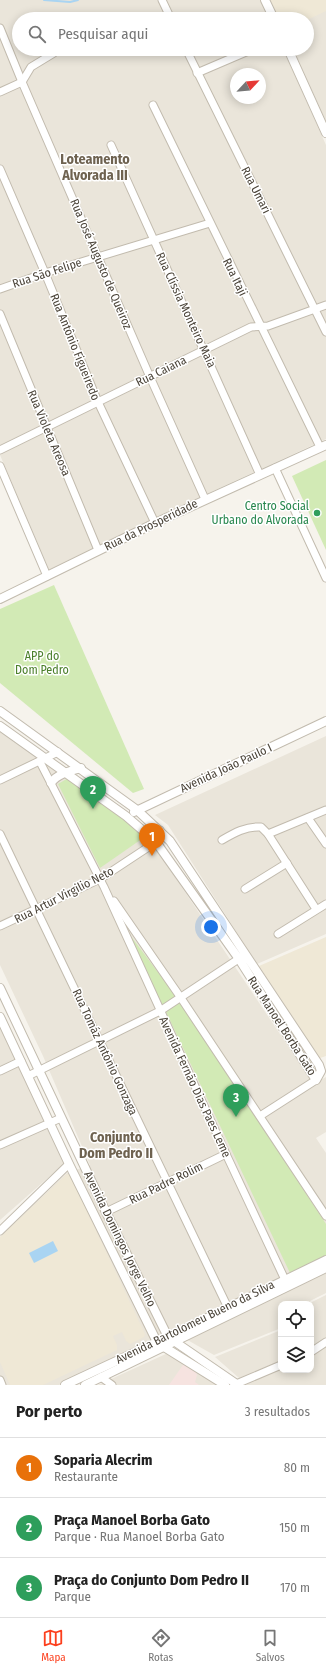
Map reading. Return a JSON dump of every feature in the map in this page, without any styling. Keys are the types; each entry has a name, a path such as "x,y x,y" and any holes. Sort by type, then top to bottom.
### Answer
{"street":[{"path":"162,0 168,12"},
{"path":"265,0 271,12"},
{"name":"Rua José Augusto de Queiroz","path":"0,28 150,377 205,499"},
{"path":"0,92 22,82 32,67 49,56"},
{"name":"Rua Umari","path":"189,56 326,332"},
{"path":"197,73 237,56"},
{"path":"291,56 326,133"},
{"name":"Rua Itaji","path":"153,105 260,327 323,446"},
{"name":"Rua Clíssia Monteiro Maia","path":"111,145 205,350 260,475"},
{"name":"Rua Antônio Figueiredo","path":"0,169 98,402 155,523"},
{"name":"Rua São Felipe","path":"0,289 45,273 210,223"},
{"name":"Rua Caiana","path":"0,450 251,327 268,326 326,305"},
{"name":"Rua Violeta Areosa","path":"0,314 46,428 98,550"},
{"name":"Rua da Prosperidade","path":"0,599 205,499 323,446"},
{"path":"0,466 47,576"},
{"path":"275,468 326,578"},
{"name":"Rua Manoel Borba Gato","path":"0,711 81,768 137,810 170,841 319,1065 321,1071 316,1080 239,959 156,842 126,816 65,773 43,760 0,726"},
{"name":"Avenida João Paulo I","path":"126,816 326,721"},
{"path":"0,780 58,752"},
{"name":"Avenida Fernão Dias Paes Leme","path":"43,760 51,783 104,887 226,1154 287,1282"},
{"path":"51,783 65,773 81,768"},
{"path":"268,834 326,810"},
{"path":"308,818 326,844"},
{"path":"222,840 241,830 254,826 261,827 268,834 316,909"},
{"path":"156,842 160,830"},
{"name":"Rua Tomáz Antônio Gonzaga","path":"0,834 229,1311"},
{"name":"Rua Artur Virgilio Neto","path":"0,926 37,910 100,879 156,842"},
{"path":"245,889 287,863"},
{"name":"Avenida Fernão Dias Paes Leme","path":"104,887 181,998 326,1216"},
{"path":"278,934 326,904"},
{"path":"28,1076 160,1011 246,954"},
{"name":"Avenida Domingos Jorge Velho","path":"0,988 106,1212 171,1339"},
{"name":"Avenida Domingos Jorge Velho","path":"0,1017 69,1164 161,1344"},
{"path":"0,1071 20,1061"},
{"path":"260,1116 316,1080"},
{"path":"0,1145 61,1118"},
{"name":"Rua Padre Rolim","path":"106,1212 226,1154"},
{"path":"0,1230 69,1164"},
{"name":"Avenida Bartolomeu Bueno da Silva","path":"65,1385 77,1382 161,1344 287,1282 326,1260"},
{"name":"Avenida Bartolomeu Bueno da Silva","path":"287,1282 326,1268"},
{"path":"171,1339 236,1384 278,1366"},
{"path":"314,1350 326,1342"},
{"path":"161,1344 225,1385"},
{"name":"Avenida Bartolomeu Bueno da Silva","path":"86,1385 161,1344"},
{"path":"101,1377 112,1385"},
{"path":"0,1380 2,1385"}],"shaded area":[{"name":"Loteamento Alvorada III","path":"0,0 260,0 266,12 12,12 12,56 286,56 326,145 326,439 198,498 49,570 0,455"},
{"path":"268,0 326,0 326,11 314,17 314,12 273,12"},
{"path":"326,0 326,121 296,56 314,56 314,12"},
{"name":"Conjunto Dom Pedro II","path":"0,730 39,756 151,841 308,1076 317,1082 326,1077 326,1132 316,1138 326,1153 326,1293 310,1301 278,1301 278,1329 214,1355 175,1333 150,1341 59,1385 0,1385 0,1237 67,1173 90,1165 43,1056 0,965"},
{"path":"326,736 326,934 257,964 168,825 155,815"},
{"path":"326,937 326,1056 320,1058 259,966"},
{"path":"0,1023 67,1161 0,1220"},
{"path":"67,1174 70,1175 145,1334 144,1337 130,1344 126,1341 122,1332 113,1336 117,1345 117,1350 43,1385 10,1385 0,1362 0,1237"},
{"path":"326,1295 326,1385 247,1385 215,1357 278,1331 278,1373 314,1373 314,1301"},
{"path":"168,1353 218,1385 98,1385"},
{"path":"185,1362 195,1370 197,1375 195,1382 199,1385 169,1385"}],"green space":[{"name":"Centro Social Urbano do Alvorada","path":"326,460 326,550 292,476"},
{"name":"APP do Dom Pedro","path":"54,585 144,789 133,793 0,683 0,609"},
{"path":"70,777 149,834 100,868 58,784"},
{"path":"121,923 178,999 326,1224 326,1257 290,1273 165,1010"}],"water":[{"path":"53,1241 58,1251 34,1263 29,1253"}],"waterway":[{"path":"44,0 70,2 78,0"}],"place":[{"name":"Centro Social Urbano do Alvorada","path":"317,513"},
{"name":"Praça Manoel Borba Gato","path":"93,809"},
{"name":"Soparia Alecrim","path":"152,856"},
{"name":"Praça do Conjunto Dom Pedro II","path":"236,1117"}],"district":[{"name":"Loteamento Alvorada III","path":"95,168"},
{"name":"Conjunto Dom Pedro II","path":"116,1146"}]}
